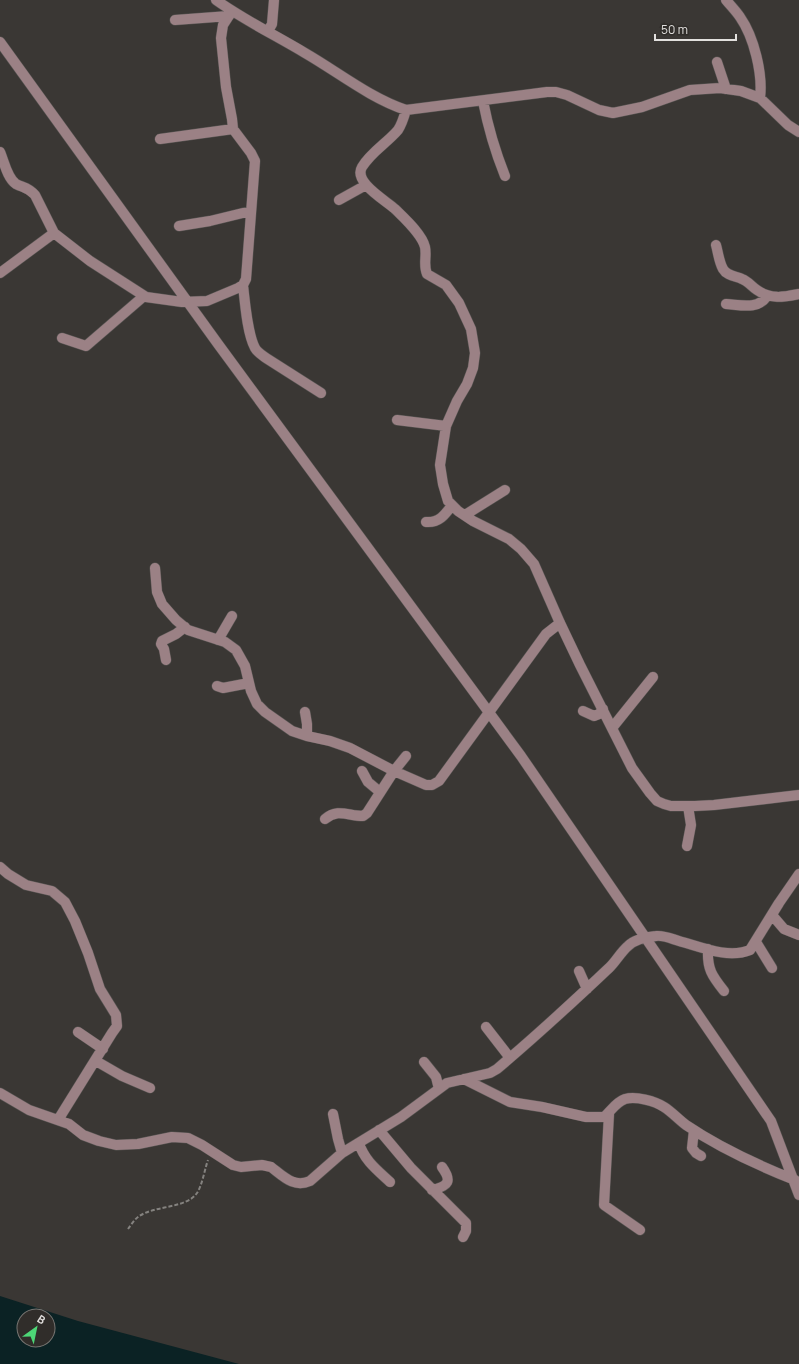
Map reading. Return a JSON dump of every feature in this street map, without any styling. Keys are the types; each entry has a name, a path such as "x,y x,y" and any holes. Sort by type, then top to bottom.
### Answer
{"street":[{"path":"216,0 230,14 268,31 376,97 393,106 406,110 556,92 567,95 598,110 613,112 642,107 690,90 720,88 742,91 760,98 788,125 799,132"},
{"path":"268,31 272,24 274,0"},
{"path":"726,0 740,18 751,40 759,70 761,87 760,98"},
{"path":"175,20 230,14"},
{"path":"0,152 10,178 15,183 30,190 35,195 54,233 90,261 144,296 187,302 207,301 243,285 246,279 254,161 251,153 233,129 226,87 221,38 223,25 230,14"},
{"path":"0,42 187,302 521,756 771,1121 796,1180 799,1195"},
{"path":"717,62 726,89"},
{"path":"483,101 487,124 505,176"},
{"path":"406,110 399,128 391,138 376,150 359,173 361,179 370,190 393,208 420,236 425,247 424,265 427,274 446,285 451,291 460,303 471,329 475,353 473,368 467,384 457,401 446,426 440,464 445,494 448,501 465,515 508,539 522,549 534,564 560,623 632,768 657,801 671,806 714,805 799,794"},
{"path":"160,139 233,129"},
{"path":"339,200 366,185"},
{"path":"179,226 210,221 251,211"},
{"path":"0,273 54,233"},
{"path":"716,245 722,268 733,276 742,279 767,296 774,298 799,294"},
{"path":"243,285 250,331 255,348 266,358 321,394"},
{"path":"62,338 86,346 144,296"},
{"path":"726,304 754,306 763,301 767,296"},
{"path":"397,420 446,426"},
{"path":"465,515 505,490"},
{"path":"426,522 433,523 437,521 445,515 452,505"},
{"path":"155,568 157,592 162,604 176,620 188,630 226,642 236,650 244,666 251,692 257,704 265,712 292,731 350,748 394,771 426,785 436,784 546,634 560,623"},
{"path":"218,640 232,616"},
{"path":"166,660 164,649 161,644 162,641 176,634 185,627"},
{"path":"612,728 653,677"},
{"path":"217,686 223,688 249,683"},
{"path":"583,711 594,716 599,714 603,709"},
{"path":"305,712 307,736"},
{"path":"325,819 331,814 363,816 406,756"},
{"path":"362,771 368,782 380,792"},
{"path":"687,846 692,825 688,806"},
{"path":"0,867 8,874 26,885 52,891 65,902 75,921 88,953 100,990 116,1015 117,1026 58,1120"},
{"path":"0,1093 29,1110 69,1124 83,1135 99,1141 116,1145 138,1144 172,1137 188,1138 202,1145 233,1165 241,1167 262,1165 271,1167 292,1182 299,1184 310,1181 342,1152 401,1117 446,1083 490,1073 497,1069 587,989 613,964 628,946 637,940 645,937 657,936 666,937 708,949 736,954 744,953 750,950 799,874"},
{"path":"772,915 784,929 799,935"},
{"path":"756,942 772,968"},
{"path":"708,949 708,962 711,973 724,991"},
{"path":"579,971 587,989"},
{"path":"486,1027 510,1058"},
{"path":"78,1032 103,1049"},
{"path":"96,1061 122,1076 150,1088"},
{"path":"424,1062 436,1076 439,1089"},
{"path":"464,1079 497,1096 518,1104 542,1107 586,1117 604,1117 616,1104 625,1099 636,1099 655,1103 665,1107 685,1124 730,1151 766,1169 796,1180"},
{"path":"333,1114 342,1152"},
{"path":"608,1114 604,1205 640,1230"},
{"path":"380,1130 411,1168 466,1223 466,1231 463,1237"},
{"path":"694,1130 692,1148 696,1154 701,1156"},
{"path":"359,1142 361,1151 367,1160 390,1182"},
{"path":"432,1190 444,1187 448,1180 446,1172 442,1166"}],"path":[{"path":"128,1229 138,1217 167,1206 186,1202 192,1199 198,1191 211,1151"}],"water":[{"path":"0,1296 37,1308 16,1308 16,1348 56,1348 56,1314 239,1364 0,1364"}]}
